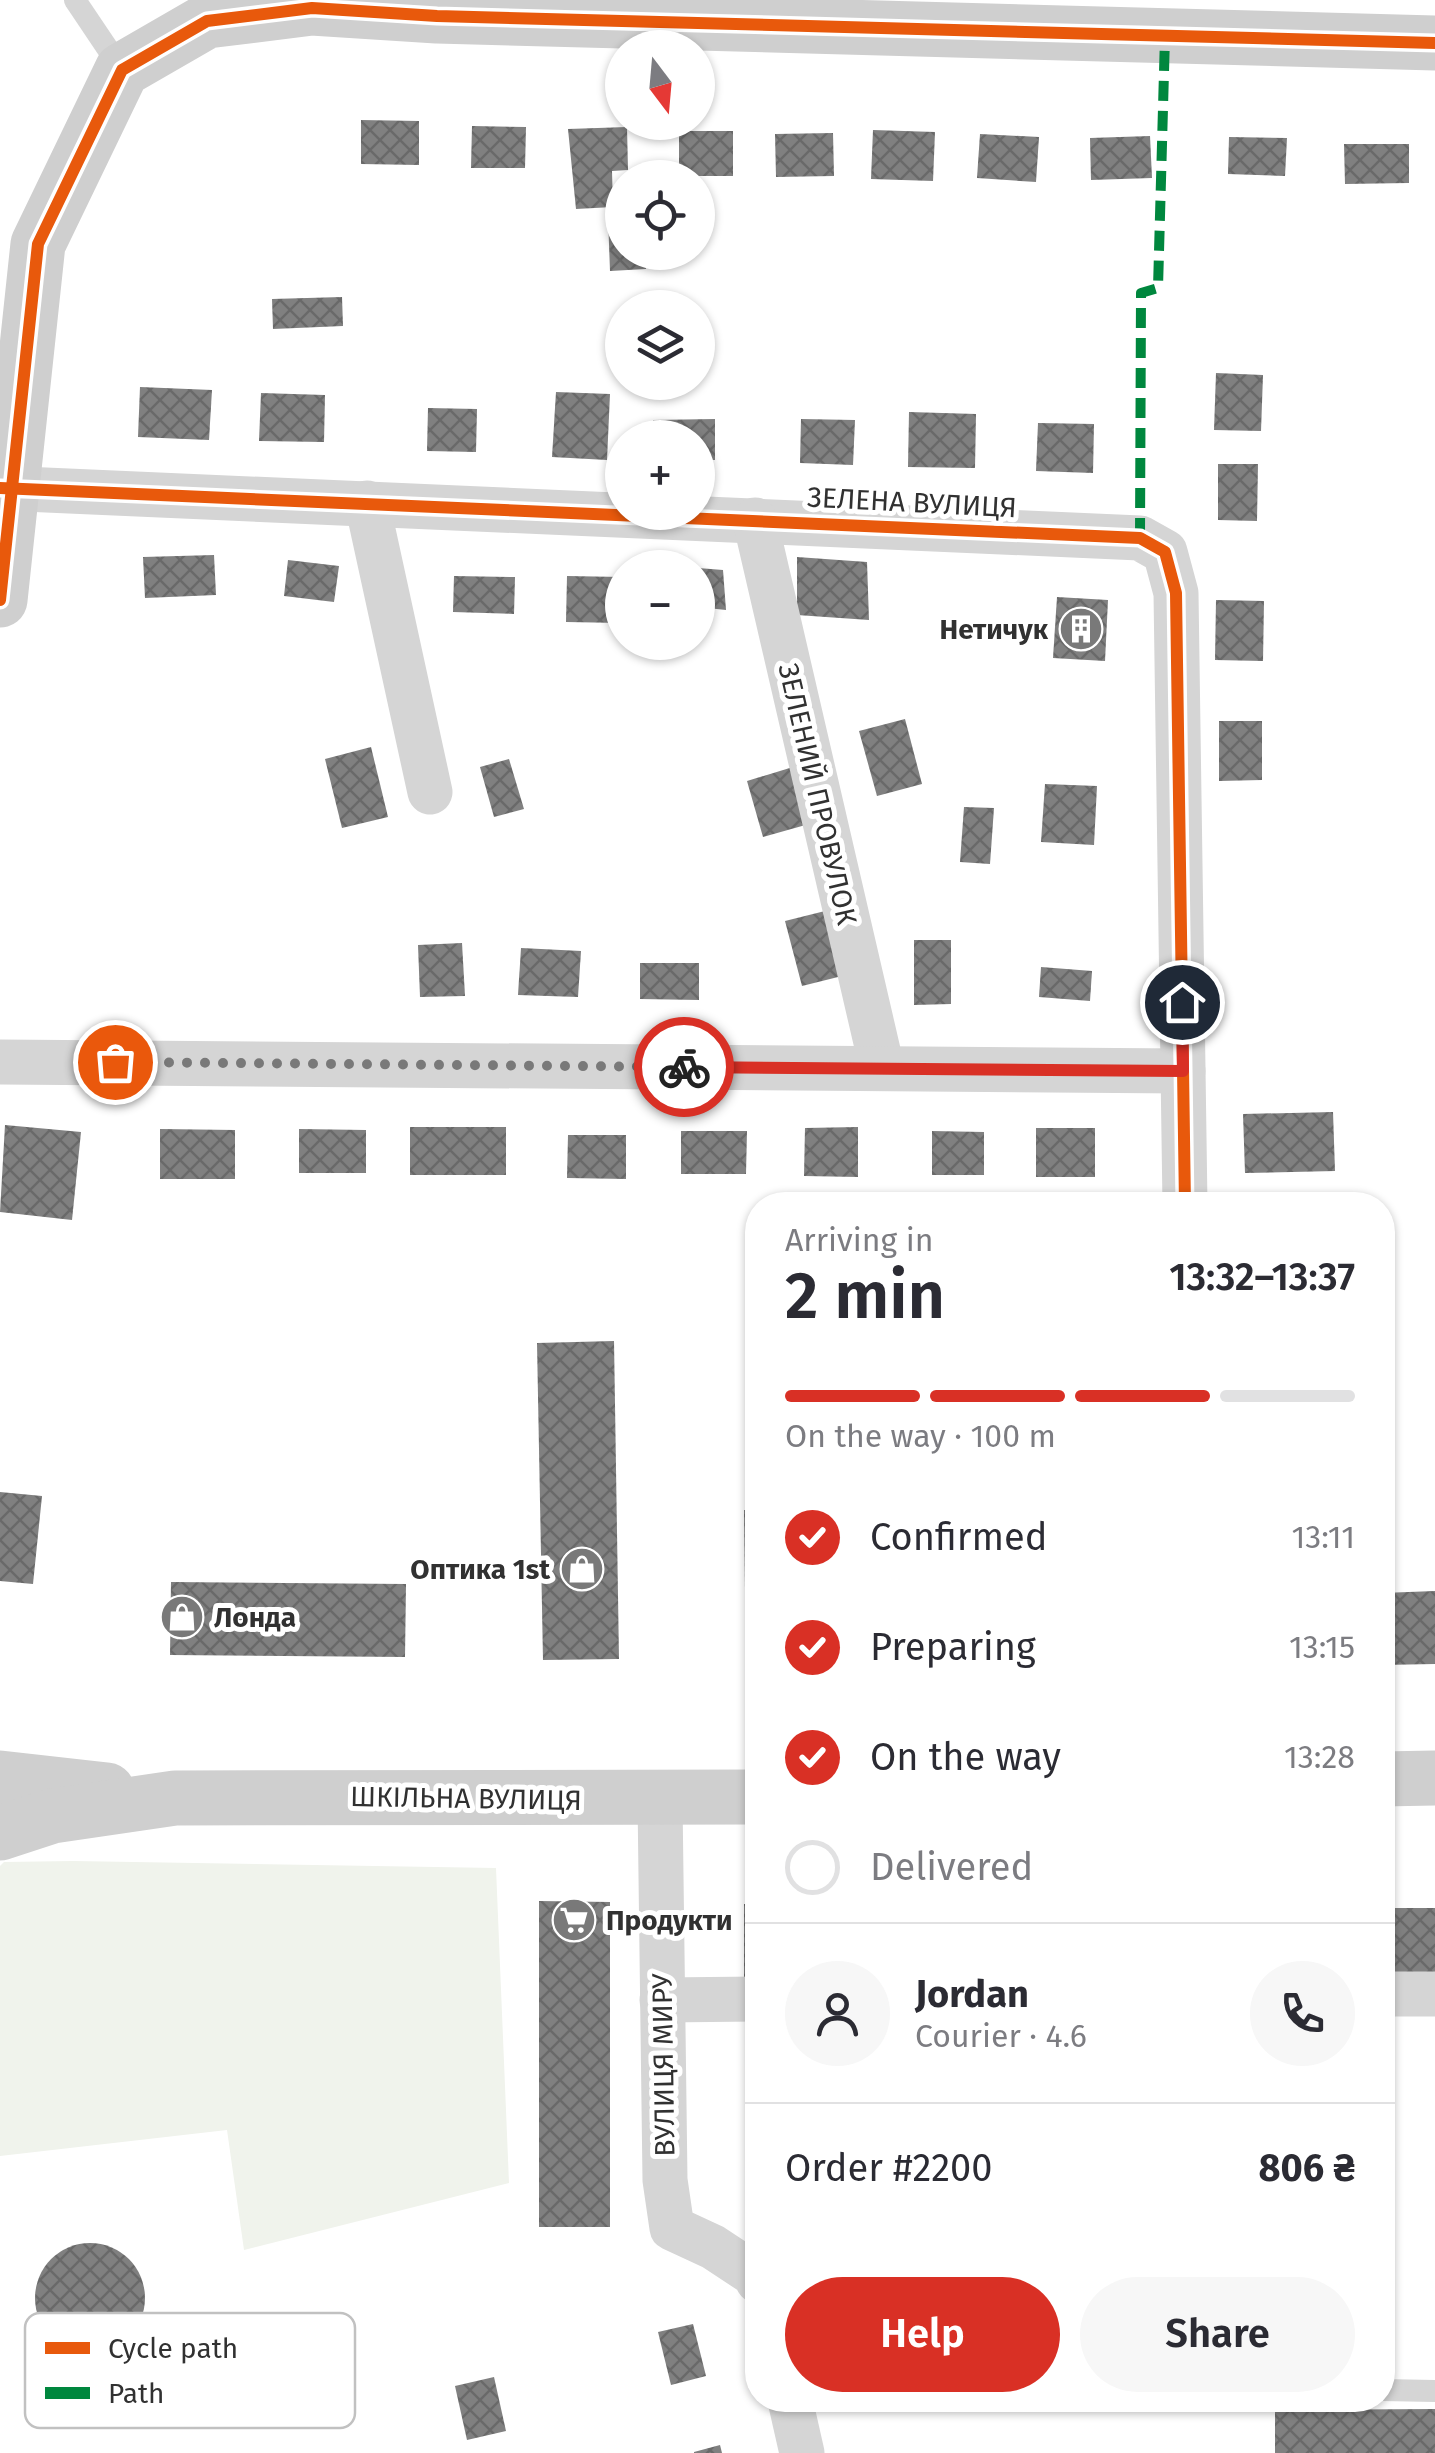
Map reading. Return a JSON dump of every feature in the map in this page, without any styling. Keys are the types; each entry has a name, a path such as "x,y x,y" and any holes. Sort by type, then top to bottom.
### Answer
{"street":[{"path":"0,600 6,488 38,244 122,70 206,21 312,8 439,8 1435,43"},
{"name":"ЗЕЛЕНА ВУЛИЦЯ","path":"6,488 1140,538 1165,552 1176,593 1185,1192"},
{"path":"368,502 430,792"},
{"name":"ЗЕЛЕНИЙ ПРОВУЛОК","path":"755,520 882,1068"},
{"path":"0,1062 1183,1071"},
{"name":"ШКІЛЬНА ВУЛИЦЯ","path":"0,1778 175,1798 745,1797"},
{"path":"1395,1779 1435,1778"},
{"name":"ШКІЛЬНА ВУЛИЦЯ","path":"0,1832 52,1816 175,1798"},
{"name":"ВУЛИЦЯ МИРУ","path":"660,1800 665,2180 672,2228 713,2247 745,2268"},
{"path":"1395,1994 1435,1994"},
{"path":"662,2000 745,1999"},
{"path":"793,2412 802,2453"}],"lane":[{"path":"74,0 122,70"},
{"path":"1395,2390 1435,2391"}],"shaded area":[{"path":"4,1862 496,1868 509,2183 244,2250 227,2130 0,2156 0,1866"}],"building":[{"path":"361,120 419,121 419,165 361,164"},
{"path":"472,126 526,127 525,168 471,168"},
{"path":"605,128 605,140 627,140 628,160 605,160 605,207 576,209 568,129"},
{"path":"873,130 935,132 933,181 871,179"},
{"path":"715,131 733,131 733,176 715,176 715,160 679,160 679,140 715,140"},
{"path":"833,133 834,176 776,177 775,134"},
{"path":"980,134 1039,137 1036,182 977,178"},
{"path":"1150,136 1152,178 1091,180 1090,138"},
{"path":"1229,137 1287,138 1285,176 1228,174"},
{"path":"1344,144 1409,144 1409,183 1345,184"},
{"path":"342,297 343,326 273,329 272,299"},
{"path":"1216,373 1263,375 1261,431 1214,430"},
{"path":"140,387 212,390 209,440 138,437"},
{"path":"556,392 605,394 605,400 610,400 609,420 605,420 605,460 552,457"},
{"path":"261,393 325,395 324,442 259,441"},
{"path":"428,408 477,409 476,452 427,451"},
{"path":"909,412 976,414 975,468 908,467"},
{"path":"801,419 855,420 853,465 800,463"},
{"path":"1038,423 1094,424 1093,473 1036,471"},
{"path":"1218,464 1258,464 1257,521 1218,520"},
{"path":"214,555 216,595 145,598 143,557"},
{"path":"797,557 867,562 869,620 797,615"},
{"path":"288,560 339,566 334,602 284,596"},
{"path":"715,569 723,570 726,610 715,609"},
{"path":"454,576 515,577 514,614 453,612"},
{"path":"567,576 605,577 605,623 566,622"},
{"name":"Нетичук","path":"1057,597 1108,600 1105,661 1053,658"},
{"path":"1216,600 1264,601 1263,661 1215,660"},
{"path":"905,719 922,784 877,796 859,731"},
{"path":"1219,721 1262,721 1262,780 1219,781"},
{"path":"371,747 388,817 342,828 325,759"},
{"path":"509,759 524,809 494,817 480,767"},
{"path":"793,767 809,824 763,837 747,781"},
{"path":"1045,784 1097,786 1094,845 1041,842"},
{"path":"964,807 994,808 990,864 960,862"},
{"path":"829,910 846,975 802,986 785,921"},
{"path":"914,940 951,940 951,1004 914,1005"},
{"path":"462,943 465,996 420,997 418,945"},
{"path":"521,948 581,951 578,997 518,995"},
{"path":"640,963 699,963 699,1000 640,999"},
{"path":"1041,967 1092,971 1090,1001 1039,997"},
{"path":"1333,1112 1335,1171 1245,1173 1243,1114"},
{"path":"5,1125 81,1132 72,1220 0,1212"},
{"path":"410,1127 506,1127 506,1175 410,1175"},
{"path":"858,1127 858,1177 804,1176 805,1128"},
{"path":"1036,1128 1095,1128 1095,1177 1036,1177"},
{"path":"160,1129 235,1130 235,1179 160,1179"},
{"path":"299,1129 366,1130 366,1173 299,1173"},
{"path":"681,1131 747,1131 746,1174 681,1174"},
{"path":"932,1131 984,1132 984,1175 932,1175"},
{"path":"568,1135 626,1135 626,1179 567,1178"},
{"path":"614,1341 619,1659 543,1660 537,1343"},
{"path":"0,1492 42,1496 33,1584 0,1581"},
{"path":"171,1582 406,1584 405,1657 170,1655"},
{"path":"1435,1591 1435,1664 1395,1665 1395,1593"},
{"path":"539,1901 610,1902 610,2227 539,2227"},
{"path":"744,1904 745,1904 745,1986"},
{"path":"1395,1908 1435,1908 1435,1980 1395,1980"},
{"path":"79,2244 101,2244 120,2252 136,2268 144,2287 143,2313 37,2313 36,2309 36,2287 44,2268 60,2252"},
{"path":"693,2324 706,2376 671,2385 658,2332"},
{"path":"494,2377 506,2431 467,2440 455,2386"},
{"path":"1435,2409 1435,2453 1275,2453 1275,2412"},
{"path":"720,2445 722,2453 694,2453 694,2452"}],"marked path":[{"path":"1140,538 1141,293 1158,288 1165,36"}],"cycle path":[{"path":"0,600 38,244 122,70 207,21 312,8 437,16 1435,43"},
{"path":"0,488 1140,538 1165,552 1176,593 1185,1192"}],"way so far":[{"path":"115,1062 684,1067"}],"place":[{"name":"Нетичук","path":"1081,629"},
{"name":"Оптика 1st","path":"582,1569"},
{"name":"Лонда","path":"182,1617"},
{"name":"Продукти","path":"574,1920"}],"route":[{"path":"684,1067 1183,1071 1182,1002"}]}
